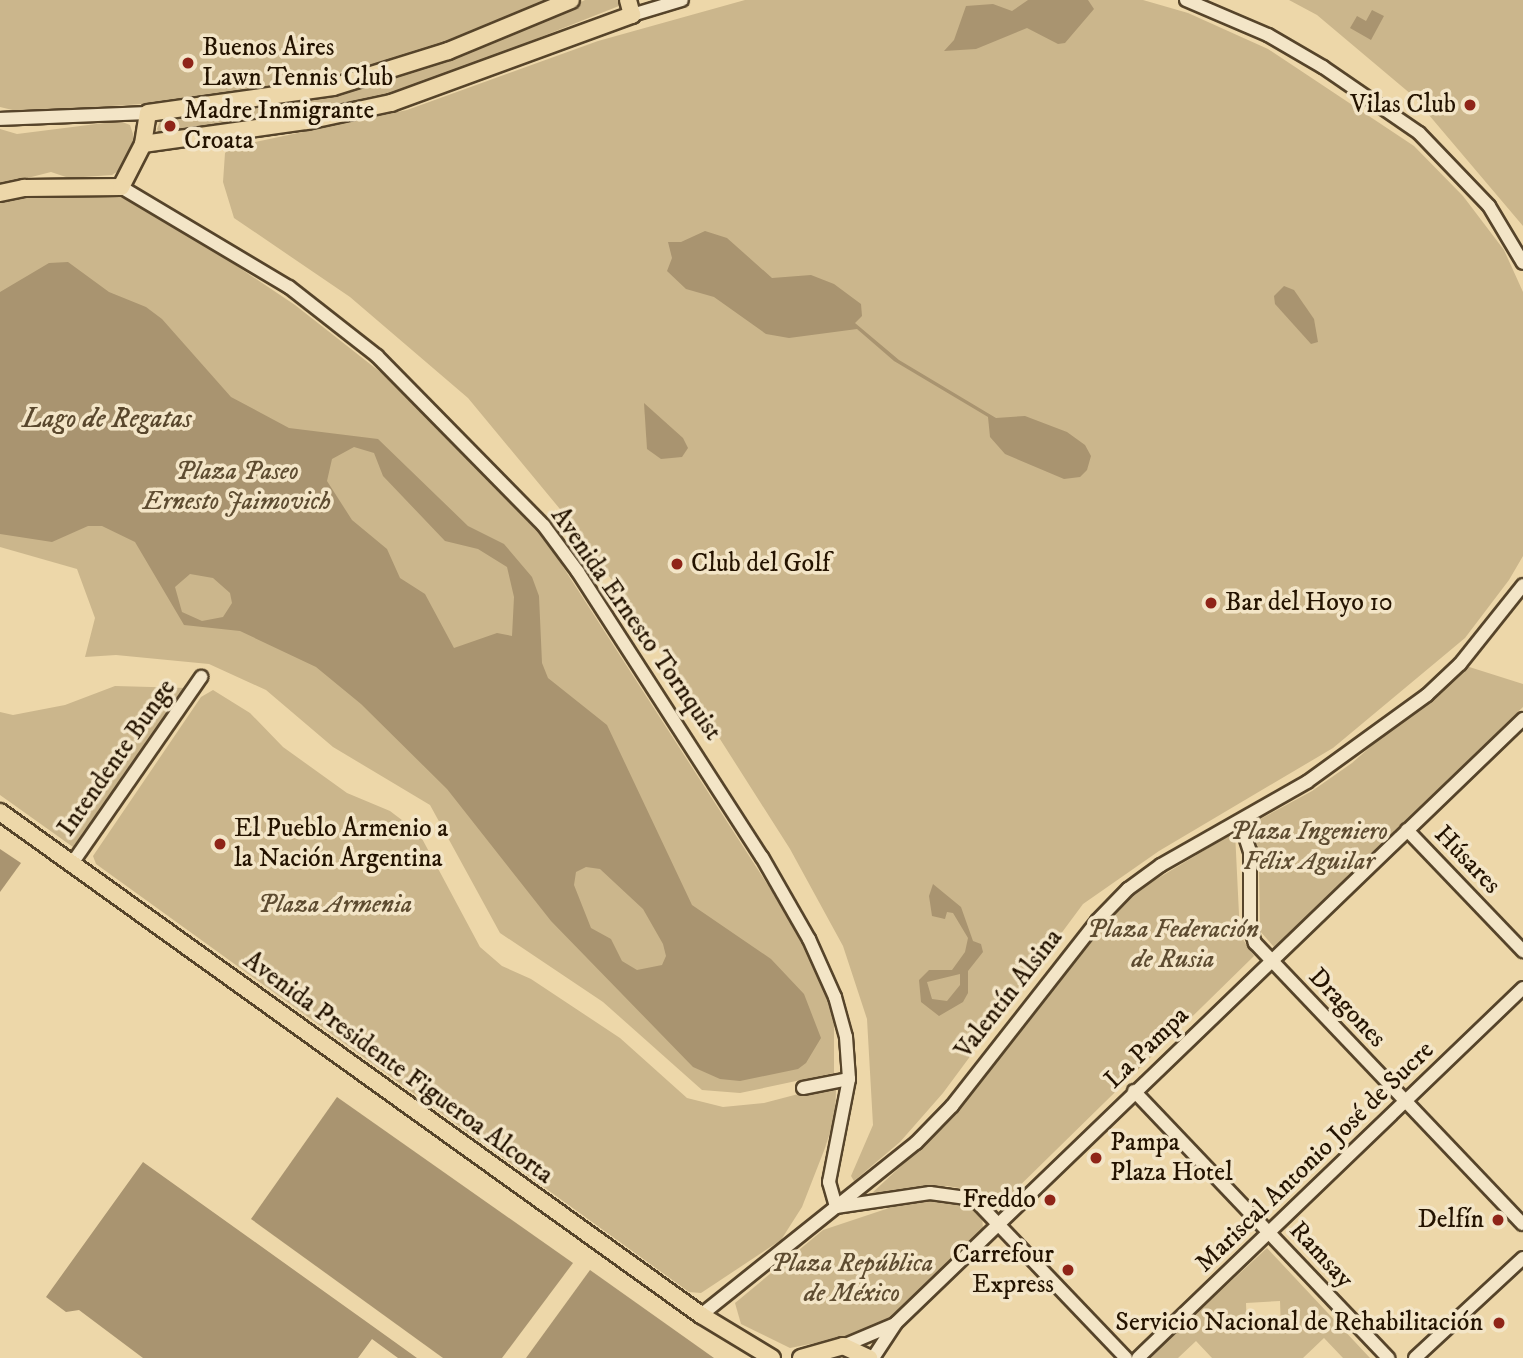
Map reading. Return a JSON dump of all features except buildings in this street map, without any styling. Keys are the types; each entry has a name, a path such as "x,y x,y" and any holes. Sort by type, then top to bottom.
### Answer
{"main road":[{"path":"0,193 24,188 121,187 143,144 148,113 333,87 448,51 571,0"},
{"path":"143,144 318,119 391,103 630,7"},
{"name":"Avenida Presidente Figueroa Alcorta","path":"0,812 701,1315 772,1358"},
{"path":"801,1358 843,1346 871,1358"}],"street":[{"path":"630,7 682,0"},
{"path":"1186,0 1268,36 1323,66 1419,133 1489,206 1523,263"},
{"path":"0,119 148,113"},
{"name":"Avenida Ernesto Tornquist","path":"121,187 289,287 346,331 436,414 544,526 696,750 809,939 842,1018 849,1079 829,1182 836,1207"},
{"name":"Valentín Alsina","path":"701,1315 916,1143 952,1106 1097,921 1128,889 1161,865 1307,782 1427,695 1469,653 1523,585"},
{"name":"Intendente Bunge","path":"71,865 201,677"},
{"name":"La Pampa","path":"871,1358 896,1323 1002,1224 1134,1091 1523,719"},
{"name":"Dragones","path":"1240,821 1250,851 1251,935 1271,961 1523,1224"},
{"name":"Húsares","path":"1407,830 1523,951"},
{"name":"Mariscal Antonio José de Sucre","path":"1138,1358 1523,988"},
{"path":"803,1088 849,1079"},
{"name":"Ramsay","path":"1134,1091 1388,1358"},
{"path":"836,1207 930,1193 955,1194 983,1204 1126,1358"},
{"path":"1415,1358 1523,1258"},
{"name":"La Pampa","path":"843,1346 896,1323"}],"green space":[{"name":"Buenos Aires Lawn Tennis Club","path":"0,0 547,0 424,50 328,76 187,101 21,112 0,107"},
{"path":"585,0 623,0 624,4 397,94 342,108 160,135 157,129 162,116 249,105 562,11"},
{"path":"745,0 1143,0 1188,13 1268,49 1414,146 1463,196 1504,250 1523,292 1523,556 1509,580 1465,638 1333,748 1159,851 1083,904 943,1093 900,1142 854,1181 851,1176 873,1125 867,1019 843,946 790,849 690,692 574,526 468,398 350,297 234,218 223,182 225,153 232,147 407,110 598,41"},
{"name":"Vilas Club","path":"1289,0 1523,0 1523,226 1412,95 1317,15"},
{"path":"120,121 130,125 135,140 126,166 112,175 69,178 51,172 0,185 0,129 17,134"},
{"name":"Plaza Paseo Ernesto Jaimovich","path":"80,192 119,196 189,234 295,305 398,386 547,542 800,935 820,976 834,1022 834,1073 740,1093 702,1090 603,1002 500,933 430,805 333,747 266,690 209,664 116,655 85,657 95,618 77,569 0,547 0,203 23,196"},
{"name":"Plaza Ingeniero Félix Aguilar","path":"1463,665 1523,684 1523,707 1274,947 1260,931 1259,867 1251,824 1312,791 1352,763"},
{"path":"115,686 187,688 73,847 0,795 0,712 13,715 65,705"},
{"name":"Plaza Armenia","path":"213,690 250,713 283,747 347,793 390,811 419,833 480,947 502,966 531,979 620,1038 687,1098 723,1107 764,1103 825,1087 836,1090 835,1117 825,1148 802,1207 781,1240 701,1293 689,1292 96,864 93,856 201,697"},
{"name":"Plaza Federación de Rusia","path":"1235,832 1240,935 1254,956 1001,1204 972,1190 947,1186 874,1197 872,1193 928,1141 1130,895"},
{"name":"Plaza República de México","path":"950,1199 982,1213 983,1230 891,1321 871,1332 790,1348 741,1324 735,1303 823,1230 901,1204"},
{"path":"1267,1248 1370,1358 1343,1358 1324,1338 1303,1358 1212,1358 1196,1341 1178,1358 1148,1358","holes":["1280,1301 1281,1331 1247,1332 1246,1303"]}],"water":[{"path":"1028,0 1088,0 1094,9 1065,43 1058,44 1027,28 976,49 944,51 954,40 966,6 993,4 1012,11"},
{"path":"1372,10 1384,16 1371,40 1350,28 1357,16 1366,21"},
{"path":"705,231 727,238 772,278 811,275 834,284 861,304 862,316 855,323 899,360 996,418 1025,416 1067,432 1085,445 1091,456 1087,470 1080,477 1064,479 1005,454 990,437 988,417 894,361 857,329 789,338 766,334 714,297 686,289 667,271 672,258 668,242 681,242"},
{"name":"Lago de Regatas","path":"68,262 109,292 146,307 162,319 231,397 289,428 378,439 468,526 504,544 532,577 539,596 542,663 548,678 607,725 692,905 771,959 804,994 821,1038 806,1063 798,1069 740,1081 720,1079 693,1067 551,921 447,789 361,704 316,667 240,631 184,625 135,542 102,526 88,526 52,542 0,534 0,292 49,263","holes":["354,447 374,453 383,476 445,541 478,549 507,567 514,597 512,636 497,633 454,648 425,594 400,578 387,549 352,520 327,481 332,459","190,574 213,578 230,593 232,603 223,617 202,621 182,612 175,587","586,867 600,869 643,909 663,944 666,956 662,965 637,970 622,961 611,939 591,928 574,885 576,872"]},
{"path":"1284,286 1294,290 1314,319 1318,342 1311,344 1275,304 1274,296"},
{"path":"644,403 683,438 688,448 682,457 661,459 647,449"},
{"path":"0,849 21,863 0,892"},
{"path":"933,884 961,907 973,941 981,944 983,952 968,971 968,993 963,1002 939,1016 921,1002 919,980 929,970 952,970 965,952 968,938 953,913 947,912 945,919 932,916 929,896","holes":["960,974 960,985 947,1001 932,999 927,982"]},
{"path":"337,1097 573,1263 502,1358 443,1358 251,1219"},
{"path":"143,1162 417,1358 398,1358 372,1339 358,1358 143,1358 79,1310 66,1312 46,1297"},
{"path":"590,1270 714,1358 526,1358"}],"place":[{"name":"Buenos Aires Lawn Tennis Club","path":"188,63"},
{"name":"Vilas Club","path":"1470,105"},
{"name":"Madre Inmigrante Croata","path":"170,126"},
{"name":"Club del Golf","path":"677,564"},
{"name":"Bar del Hoyo 10","path":"1211,603"},
{"name":"El Pueblo Armenio a la Nación Argentina","path":"220,844"},
{"name":"Pampa Plaza Hotel","path":"1096,1158"},
{"name":"Freddo","path":"1050,1200"},
{"name":"Delfín","path":"1498,1220"},
{"name":"Carrefour Express","path":"1068,1270"},
{"name":"Servicio Nacional de Rehabilitación","path":"1499,1323"}]}
